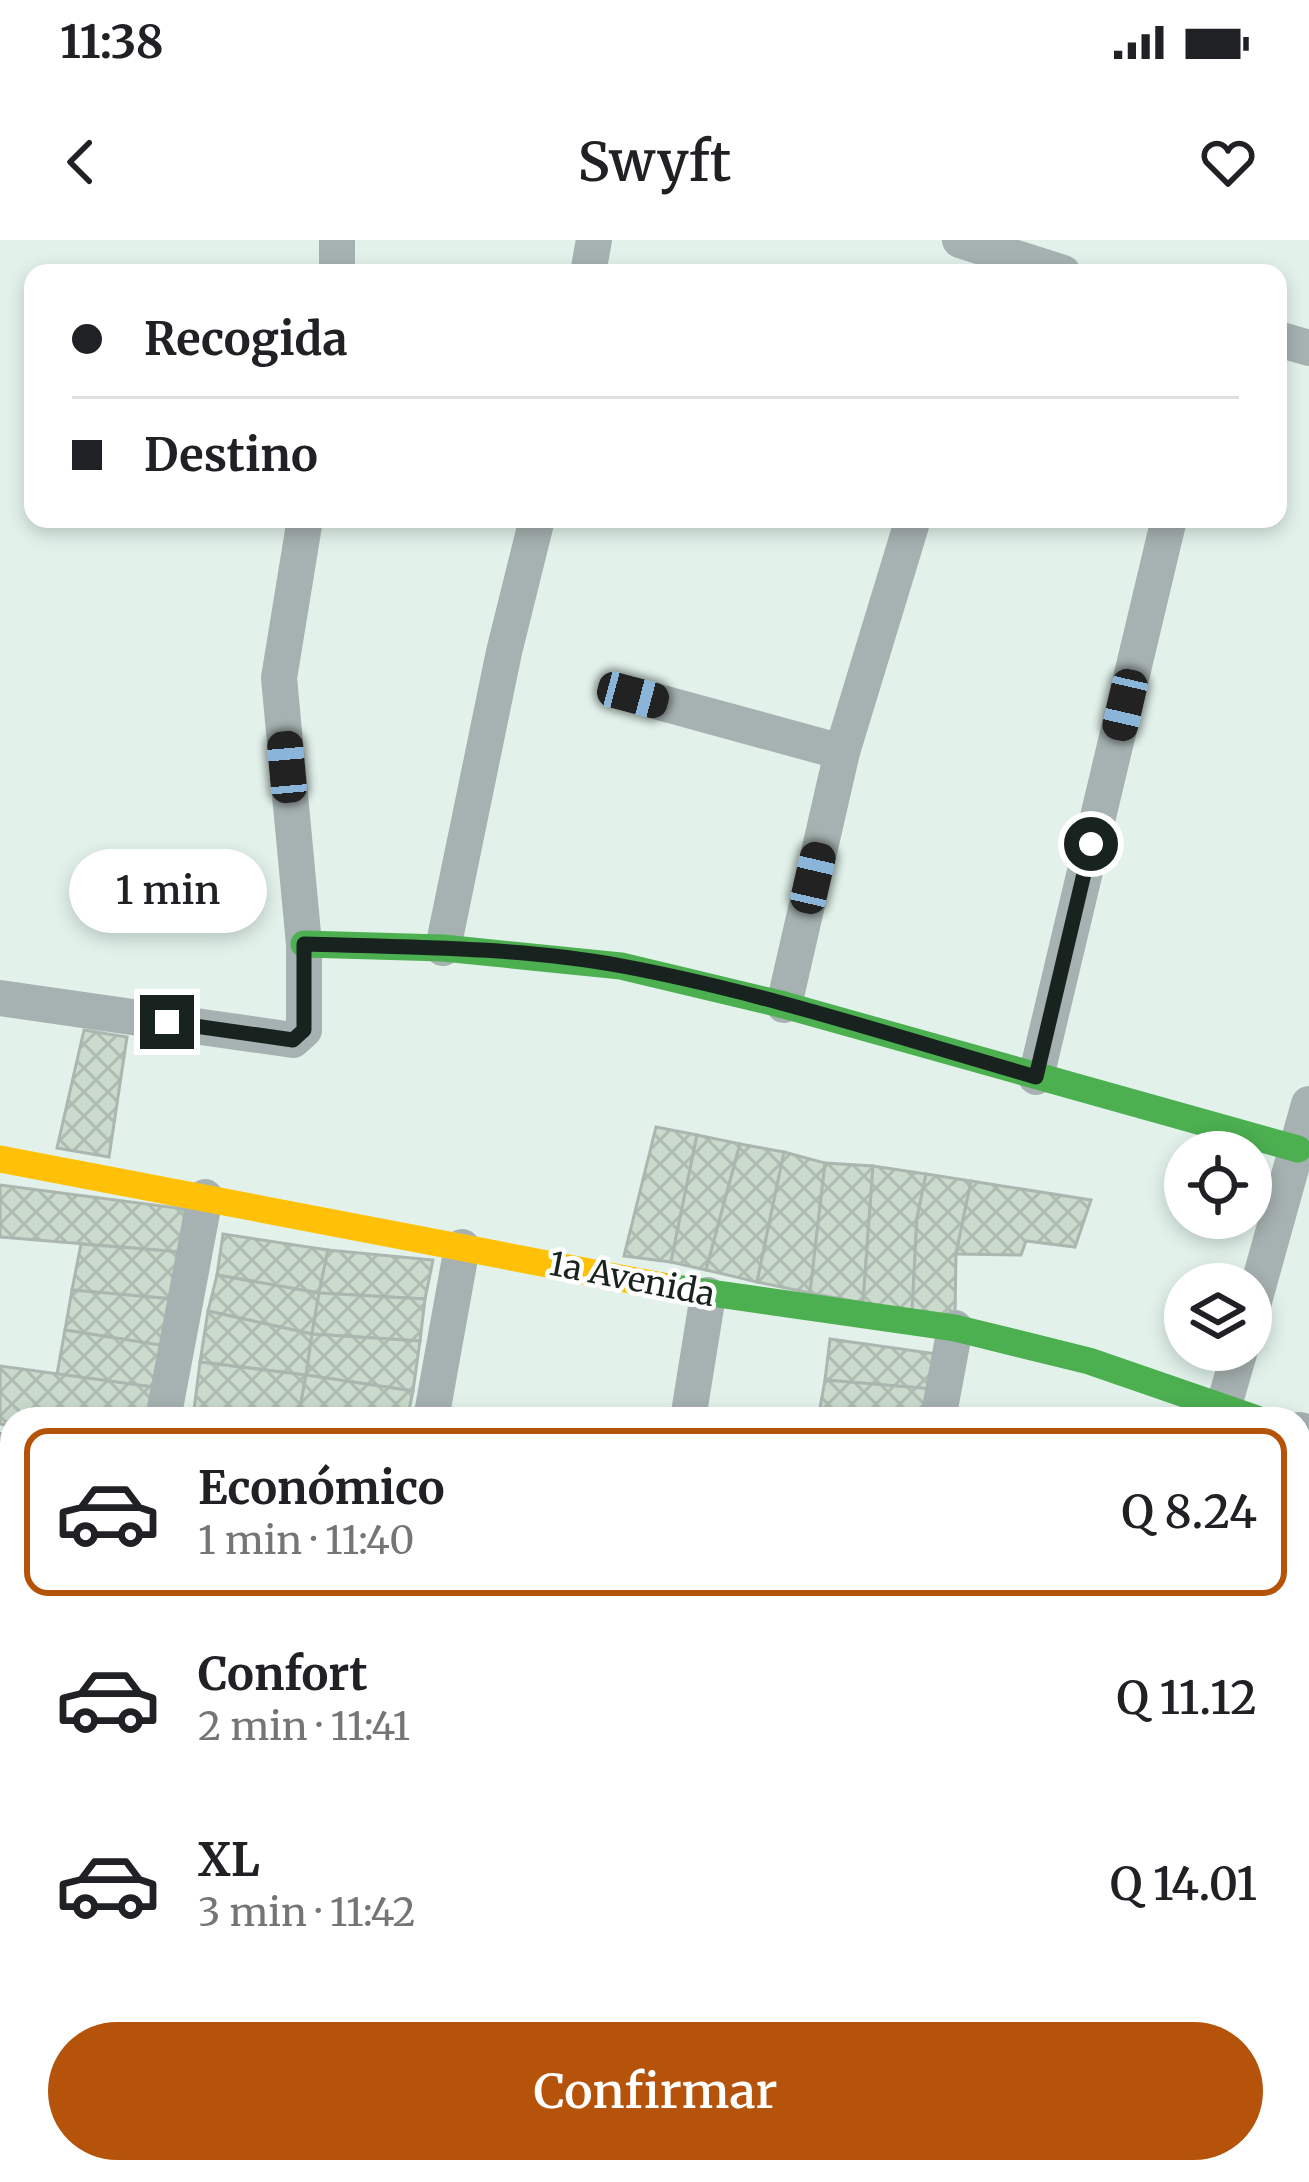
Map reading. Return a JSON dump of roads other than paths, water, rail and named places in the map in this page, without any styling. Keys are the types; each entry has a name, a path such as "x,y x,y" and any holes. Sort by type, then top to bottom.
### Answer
{"street":[{"path":"966,252 1021,264"},
{"path":"0,998 293,1040 304,1030 304,944 279,679 303,528"},
{"path":"443,948 535,528"},
{"path":"784,1005 842,752 910,528"},
{"path":"1036,1077 1167,528"},
{"path":"633,695 842,752"},
{"path":"304,944 443,948 620,966 784,1005 1298,1149"},
{"path":"1265,1263 1309,1104"},
{"name":"1a Avenida","path":"0,1159 708,1294 955,1328 1089,1360 1210,1407"},
{"path":"165,1407 205,1197"},
{"path":"433,1407 462,1247"},
{"path":"690,1407 708,1294"},
{"path":"940,1407 955,1328"},
{"path":"1234,1407 1238,1371"}]}
